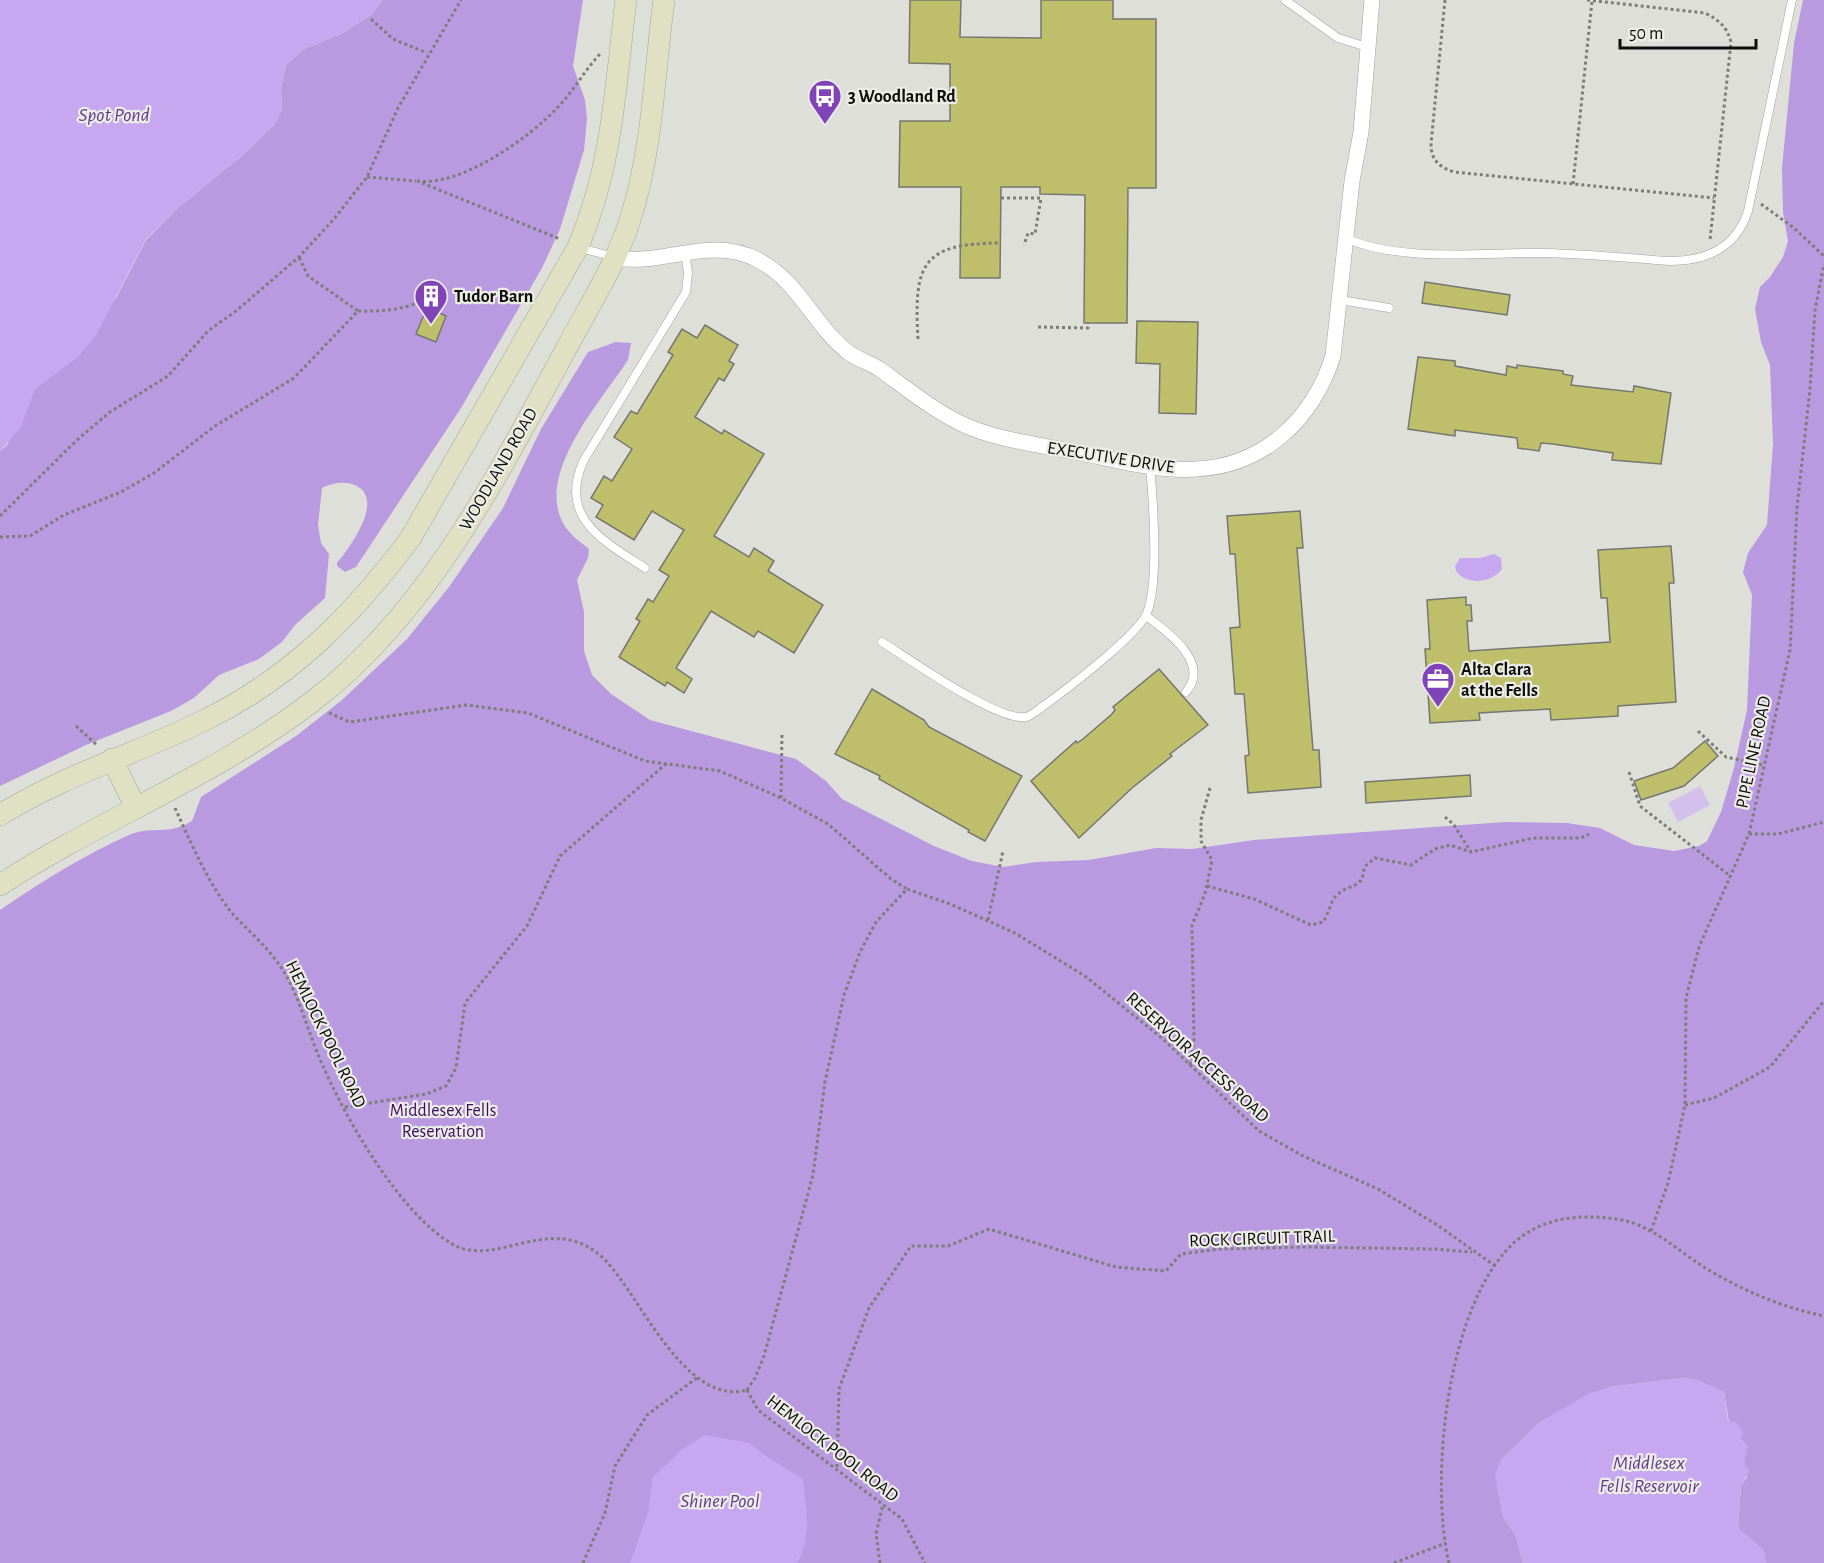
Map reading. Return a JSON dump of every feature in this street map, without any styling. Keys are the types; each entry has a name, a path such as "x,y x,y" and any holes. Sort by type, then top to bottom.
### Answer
{"main road":[{"path":"0,815 48,787 202,722 259,689 326,637 364,599 410,539 579,247 594,208 608,155 626,0"},
{"name":"WOODLAND ROAD","path":"0,885 248,744 314,700 339,679 404,612 464,530 506,459 616,258 630,221 644,168 664,0"},
{"path":"112,759 136,808"}],"street":[{"name":"EXECUTIVE DRIVE","path":"616,258 639,260 710,248 732,250 766,264 790,283 838,344 852,355 879,369 909,393 961,423 995,436 1150,466 1196,469 1239,461 1277,441 1302,418 1326,379 1333,356 1352,181 1361,132 1372,0"}],"lane":[{"path":"1285,0 1338,38 1367,47"},
{"path":"1346,238 1369,249 1407,252 1547,253 1669,261 1688,260 1709,254 1732,241 1744,222 1778,76 1792,0"},
{"path":"579,247 616,258"},
{"path":"645,568 598,537 588,526 577,501 576,481 584,460 686,292 688,273 685,252"},
{"path":"1340,300 1389,308"},
{"path":"882,642 977,700 1008,715 1027,717 1064,692 1146,616 1151,593 1155,532 1150,466"},
{"path":"1146,616 1166,631 1188,654 1195,678 1186,692"}],"path":[{"path":"0,516 78,439 110,412 168,376 208,331 236,311 299,257 346,206 367,177 398,108 427,53 461,0"},
{"path":"1445,0 1431,144 1431,153 1435,162 1442,168 1454,172 1714,198"},
{"path":"1587,0 1705,13 1722,23 1728,31 1731,42 1709,254"},
{"path":"1573,184 1592,1"},
{"path":"371,19 393,39 427,53"},
{"path":"367,177 429,183 445,179 504,151 556,109 583,73 621,35"},
{"path":"417,181 579,247"},
{"path":"1001,198 1042,196 1035,234 1028,233 1024,245"},
{"path":"1767,208 1777,214 1824,256"},
{"path":"918,339 917,288 921,272 936,254 960,245 1001,243"},
{"path":"299,257 308,276 358,311 398,310 427,300 441,291"},
{"name":"PIPE LINE ROAD","path":"1651,1231 1668,1184 1685,1105 1686,998 1699,947 1749,834 1790,650 1797,508 1810,389 1815,310 1824,264"},
{"path":"0,537 30,536 64,515 121,492 154,473 215,426 294,378 358,311"},
{"path":"1038,327 1088,328 1088,323"},
{"name":"RESERVOIR ACCESS ROAD","path":"320,709 350,722 466,705 528,712 645,761 720,771 781,798 828,824 891,879 907,889 988,920 1015,933 1085,976 1135,1014 1259,1131 1303,1156 1378,1189 1439,1226 1495,1266"},
{"path":"76,726 112,759"},
{"path":"1698,731 1726,757 1764,765"},
{"path":"781,798 782,732"},
{"path":"345,1107 426,1094 446,1086 456,1068 465,1003 527,926 560,856 667,763"},
{"path":"1629,772 1641,807 1729,876"},
{"path":"1190,1065 1194,1041 1192,925 1207,886 1212,860 1201,841 1201,820 1210,788"},
{"name":"HEMLOCK POOL ROAD","path":"167,790 201,864 231,911 281,966 323,1067 345,1107 392,1184 435,1232 455,1246 469,1249 501,1248 549,1238 579,1243 592,1250 620,1278 664,1347 699,1377 728,1391 747,1390 758,1410 837,1467 902,1519 925,1563"},
{"path":"1445,817 1454,825 1471,852"},
{"path":"1749,834 1778,834 1824,822"},
{"path":"1207,886 1254,899 1311,925 1323,922 1335,897 1357,886 1364,877 1364,867 1375,858 1411,865 1435,849 1450,845 1471,852 1533,838 1581,838 1589,834"},
{"path":"988,920 1003,851"},
{"path":"747,1390 755,1378 767,1345 813,1175 825,1082 844,995 860,952 876,922 907,889"},
{"path":"1685,1105 1714,1098 1770,1067 1824,1001"},
{"path":"1449,1563 1446,1543 1443,1449 1460,1340 1471,1305 1495,1266 1517,1240 1551,1221 1579,1216 1618,1219 1651,1231 1707,1269 1757,1297 1792,1309 1824,1316"},
{"name":"ROCK CIRCUIT TRAIL","path":"837,1467 839,1389 869,1308 911,1246 948,1246 989,1229 1116,1267 1166,1271 1180,1254 1219,1249 1391,1248 1473,1252"},
{"path":"584,1563 605,1513 615,1466 647,1415 699,1377"},
{"path":"880,1563 876,1534 883,1504"},
{"path":"1394,1563 1446,1543"}],"shaded area":[{"path":"1700,786 1710,805 1678,822 1668,803"}],"green space":[{"path":"382,0 583,0 573,66 585,100 587,119 584,150 560,229 542,268 461,408 356,567 345,572 337,566 337,563 357,535 366,512 367,501 364,492 355,485 338,483 322,488 318,525 321,543 329,554 325,598 295,625 282,642 259,659 219,675 194,698 171,711 86,745 0,786 0,451 7,445 35,389 53,374 116,298 146,240 179,207 244,154 274,125 282,110 281,88 286,65 304,49 343,33 372,14"},
{"name":"Middlesex Fells Reservation","path":"1803,0 1824,0 1824,1563 1766,1563 1763,1550 1738,1528 1741,1485 1747,1477 1736,1422 1729,1422 1724,1392 1699,1381 1684,1378 1610,1387 1540,1422 1501,1460 1497,1488 1504,1518 1516,1536 1523,1563 0,1563 0,910 63,870 129,835 175,828 192,821 201,797 296,736 342,700 407,639 449,587 503,508 541,429 588,352 616,342 631,343 628,360 575,438 558,482 557,503 563,523 571,534 589,549 588,558 577,580 584,612 584,651 592,675 611,694 650,720 796,759 826,781 842,799 934,846 972,861 1003,867 1036,862 1089,860 1156,848 1192,849 1254,840 1505,822 1567,823 1600,828 1634,845 1674,851 1699,846 1707,841 1721,812 1747,710 1752,595 1743,572 1748,553 1767,525 1773,444 1770,365 1761,342 1755,309 1760,287 1770,277 1783,257 1788,241 1783,212 1782,168 1794,43"}],"water":[{"name":"Spot Pond","path":"0,0 382,0 372,14 343,33 304,49 286,65 281,88 282,110 274,125 244,154 179,207 146,239 96,335 78,357 35,389 21,427 0,451"},
{"path":"1494,554 1501,558 1502,569 1498,574 1486,580 1466,579 1456,571 1455,566 1460,558 1480,558"},
{"name":"Middlesex Fells Reservoir","path":"1684,1378 1699,1381 1724,1392 1728,1421 1736,1422 1743,1433 1741,1439 1748,1446 1744,1464 1750,1470 1741,1485 1738,1528 1763,1550 1766,1563 1523,1563 1516,1536 1504,1518 1497,1488 1495,1473 1501,1460 1540,1422 1588,1394 1610,1387"},
{"name":"Shiner Pool","path":"705,1435 750,1443 764,1455 803,1479 806,1533 802,1554 797,1563 630,1563 648,1513 653,1477 683,1449"}],"building":[{"path":"910,0 961,0 960,37 1041,38 1041,0 1113,0 1113,19 1156,19 1156,188 1128,188 1127,323 1084,323 1085,195 1040,194 1040,187 1001,187 1000,278 960,278 961,187 899,187 900,121 950,121 950,64 909,63"},
{"path":"1425,282 1510,295 1507,315 1422,303"},
{"name":"Tudor Barn","path":"427,307 446,316 436,342 416,334"},
{"path":"1137,321 1198,322 1196,414 1159,413 1160,364 1136,363"},
{"path":"705,325 738,345 729,361 734,364 724,381 719,378 695,417 722,434 724,430 764,454 714,536 749,557 754,548 774,561 768,571 823,605 794,653 758,631 754,637 711,611 676,668 692,679 684,693 667,682 665,686 619,657 640,621 636,619 648,599 653,602 669,576 659,570 684,530 652,511 634,540 596,517 603,505 591,498 604,476 612,481 632,449 614,437 631,411 637,414 673,355 668,352 682,329 697,338"},
{"path":"1418,357 1455,361 1455,366 1506,375 1507,366 1517,368 1517,365 1563,371 1563,374 1573,376 1571,385 1633,392 1634,386 1671,393 1661,464 1612,460 1613,453 1553,444 1541,443 1539,451 1518,448 1517,438 1455,430 1455,436 1408,429"},
{"path":"1300,511 1303,548 1297,548 1313,750 1319,750 1321,787 1248,793 1245,756 1249,755 1244,694 1235,694 1230,628 1240,627 1235,554 1230,554 1227,516"},
{"path":"1671,546 1674,583 1669,583 1676,702 1618,706 1618,716 1551,720 1550,709 1479,713 1480,720 1430,723 1425,649 1430,649 1427,600 1466,597 1466,605 1471,605 1472,621 1467,621 1469,651 1610,642 1607,598 1601,598 1598,550"},
{"path":"1159,669 1208,725 1170,754 1172,756 1132,788 1079,838 1031,781 1076,741 1077,743 1083,739 1112,714 1115,710 1113,707"},
{"path":"872,689 924,720 929,727 1022,776 985,841 879,779 880,776 835,754"},
{"path":"1705,741 1718,756 1684,786 1641,800 1634,781 1673,768"},
{"path":"1470,775 1471,796 1366,803 1365,782"}],"place":[{"name":"3 Woodland Rd","path":"825,125"},
{"name":"Tudor Barn","path":"431,325"},
{"name":"Alta Clara at the Fells","path":"1438,708"}]}
